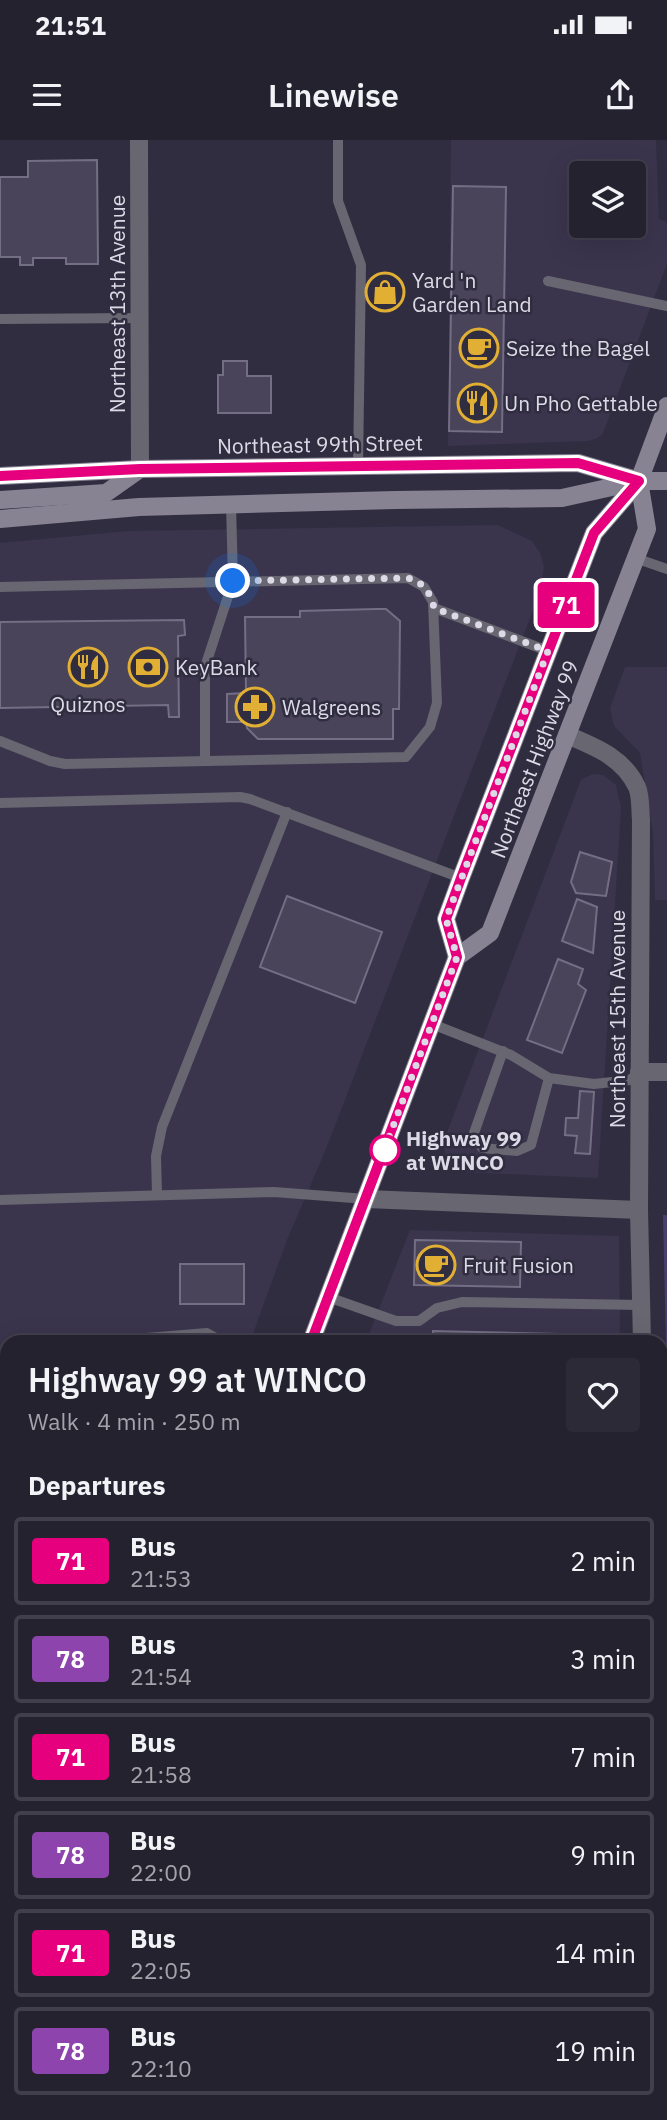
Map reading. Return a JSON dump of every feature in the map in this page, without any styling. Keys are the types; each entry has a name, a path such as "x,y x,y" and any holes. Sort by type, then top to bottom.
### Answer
{"main road":[{"name":"Northeast Highway 99","path":"639,481 647,529 490,933 457,957 446,919 461,878 594,533 639,481 667,406"},
{"name":"Northeast 99th Street","path":"0,476 140,469 578,463 639,481"},
{"path":"0,500 106,492 140,469"},
{"name":"Northeast 99th Street","path":"0,519 139,507 562,498 639,481 667,481"},
{"path":"314,1335 457,957"}],"street":[{"name":"Northeast 13th Avenue","path":"139,140 140,469"},
{"name":"Northeast 15th Avenue","path":"567,735 598,748 621,762 638,788 641,820 639,1210 642,1335"},
{"path":"639,1072 667,1072"},
{"path":"366,1199 639,1210"}],"lane":[{"path":"338,140 338,201 361,265 358,466"},
{"path":"548,281 667,306"},
{"path":"0,319 139,318"},
{"path":"205,761 205,667 233,581 230,504"},
{"path":"635,558 667,569"},
{"path":"0,587 408,578 428,591 434,608 437,704 429,727 406,757 58,764 0,741"},
{"path":"434,608 548,651"},
{"path":"0,803 240,797 261,802 461,878"},
{"path":"157,1195 156,1156 162,1127 287,812"},
{"path":"432,1024 503,1051 549,1078 594,1084 631,1080 639,1072"},
{"path":"503,1051 474,1133 482,1148 517,1151 531,1145 549,1078"},
{"path":"0,1200 274,1192 366,1199"},
{"path":"328,1297 396,1321 419,1321 437,1308 462,1302 641,1305"},
{"path":"183,1335 211,1335"}],"shaded area":[{"path":"451,140 656,140 659,219 667,222 667,264 603,433 588,441 448,446"},
{"path":"498,525 532,541 540,553 544,567 540,592 326,1149 287,1240 253,1335 0,1335 0,543 128,531"},
{"path":"625,667 667,667 667,900 655,900 653,833 640,753 614,726 610,708"},
{"path":"593,774 603,775 616,785 621,807 598,1178 461,1172 452,1167 446,1158 444,1147 448,1130 581,780"},
{"path":"663,1215 667,1215 666,1335"},
{"path":"410,1230 619,1236 620,1335 369,1335"}],"building":[{"path":"97,160 98,264 66,264 66,258 33,258 33,265 20,265 20,257 0,257 0,177 28,177 28,161"},
{"path":"453,186 506,187 502,432 449,431"},
{"path":"223,361 247,361 247,376 271,376 271,413 218,413 218,375 223,375"},
{"name":"Walgreens","path":"386,609 400,621 399,709 393,709 393,739 258,739 247,728 246,722 227,722 227,694 246,693 245,617 300,617 300,611"},
{"path":"184,620 185,635 178,636 179,717 169,717 168,705 0,708 0,622"},
{"path":"580,852 612,862 606,896 576,893 571,882"},
{"path":"287,896 382,932 355,1003 260,967"},
{"path":"577,899 597,907 593,953 562,941"},
{"path":"558,959 583,969 578,984 586,990 562,1053 527,1040"},
{"path":"580,1091 594,1092 590,1154 575,1153 577,1136 565,1135 566,1118 578,1118"},
{"path":"415,1240 521,1242 520,1287 414,1285"},
{"path":"180,1264 244,1264 244,1304 180,1304"},
{"path":"433,1331 599,1335 433,1335"}],"bus line":[{"name":"71","path":"0,476 140,469 578,463 639,481 594,533 461,878 446,919 457,957 314,1335"}],"place":[{"name":"Yard 'n Garden Land","path":"385,292"},
{"name":"Seize the Bagel","path":"479,348"},
{"name":"Un Pho Gettable","path":"477,403"},
{"name":"Quiznos","path":"88,667"},
{"name":"KeyBank","path":"148,667"},
{"name":"Walgreens","path":"255,707"},
{"name":"Highway 99 at WINCO","path":"385,1150"},
{"name":"Fruit Fusion","path":"436,1265"}],"route":[{"path":"233,581 408,578 428,591 434,608 548,651 446,919 457,957 383,1153 385,1150"}]}
